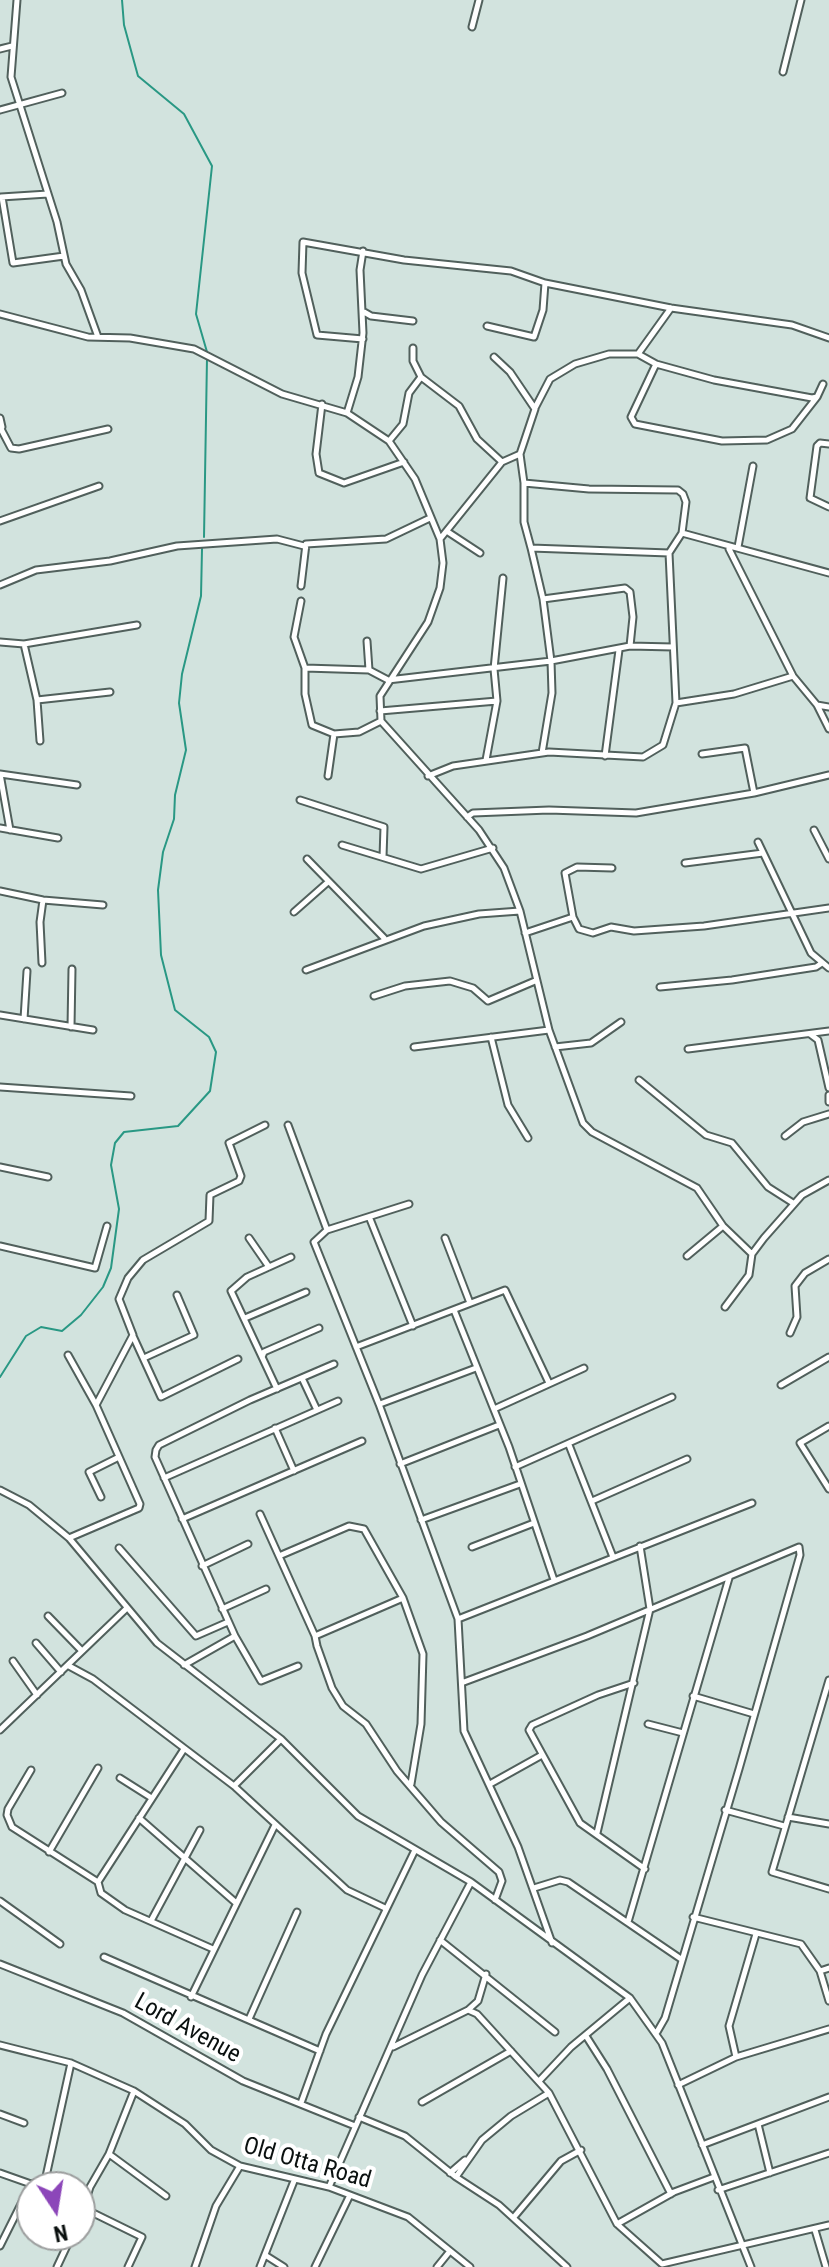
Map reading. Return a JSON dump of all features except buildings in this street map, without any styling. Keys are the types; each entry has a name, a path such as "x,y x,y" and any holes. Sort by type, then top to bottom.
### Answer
{"street":[{"path":"17,0 11,77 64,256 98,337"},
{"path":"472,27 479,0"},
{"path":"783,72 801,0"},
{"path":"0,49 12,46"},
{"path":"0,110 62,93"},
{"path":"48,194 1,197 13,263 64,256"},
{"path":"363,339 317,335 302,273 301,244 309,241 404,260 511,271 545,283 671,308 792,325 829,338"},
{"path":"347,413 358,377 363,339 360,270 363,251"},
{"path":"487,326 534,337 543,310 545,283"},
{"path":"638,354 671,308"},
{"path":"363,311 371,316 413,321"},
{"path":"0,314 98,337 184,346 271,390 347,413 389,441 415,479 440,539 443,563 440,588 428,622 380,696 381,721 493,848 520,911 549,1030 583,1123 592,1132 697,1188 723,1226 752,1254"},
{"path":"413,348 413,361 421,377 459,406 477,439 502,462"},
{"path":"542,753 552,693 551,661 543,599 524,522 520,454 535,409 550,379 562,371 609,354 638,354 656,364 714,380 817,397"},
{"path":"494,357 510,372 535,409"},
{"path":"656,364 631,417 635,424 722,441 767,440 792,429 817,397 823,384"},
{"path":"389,441 402,427 409,393 421,377"},
{"path":"322,404 316,454 319,473 342,484 404,462"},
{"path":"0,418 11,448 19,449 108,429"},
{"path":"829,444 820,443 817,446 810,492 810,498 829,507"},
{"path":"440,539 502,462 520,454"},
{"path":"738,548 753,466"},
{"path":"428,776 486,760 542,753 633,759 654,753 663,745 671,728 676,703 669,553 682,533 686,502 678,490 589,489 524,483"},
{"path":"0,521 99,486"},
{"path":"0,585 36,570 110,561 191,545 277,539 304,546 386,539 430,518"},
{"path":"448,532 480,553"},
{"path":"682,533 729,549 738,548 829,573"},
{"path":"301,586 304,546"},
{"path":"531,548 669,553"},
{"path":"729,549 793,676 817,705 829,729"},
{"path":"486,760 497,701 494,669 503,578"},
{"path":"543,599 625,588 630,592 633,617 630,646"},
{"path":"301,601 294,637 305,668 305,694 312,725 334,734 359,732 381,721"},
{"path":"0,642 24,644 137,625"},
{"path":"367,641 369,670"},
{"path":"24,644 37,700 40,741"},
{"path":"305,668 369,670 388,680 551,661 630,646 673,647"},
{"path":"605,756 619,650"},
{"path":"676,703 734,694 793,676"},
{"path":"37,700 110,692"},
{"path":"380,711 497,701"},
{"path":"817,705 829,707"},
{"path":"328,776 334,734"},
{"path":"702,754 745,748 754,793"},
{"path":"10,830 0,774 77,785"},
{"path":"467,817 473,813 549,810 636,813 754,793 829,775"},
{"path":"300,800 384,827 383,857"},
{"path":"0,828 58,838"},
{"path":"814,830 829,859"},
{"path":"758,842 811,953 829,968"},
{"path":"342,845 421,869 493,848"},
{"path":"685,863 763,853"},
{"path":"307,859 384,938"},
{"path":"612,868 577,867 565,873 573,917 579,929 593,933 611,927 634,931 704,926 829,908"},
{"path":"294,912 328,882"},
{"path":"0,891 43,900 103,905"},
{"path":"42,963 40,922 43,900"},
{"path":"306,970 384,938 479,914 520,911"},
{"path":"525,933 573,917"},
{"path":"660,987 732,980 816,967 822,963"},
{"path":"71,1027 72,969"},
{"path":"24,1019 27,971"},
{"path":"374,996 405,986 450,981 473,988 488,1001 535,981"},
{"path":"0,1015 93,1030"},
{"path":"555,1047 591,1043 621,1022"},
{"path":"414,1047 549,1030"},
{"path":"688,1049 829,1031"},
{"path":"810,1034 818,1040 829,1088"},
{"path":"491,1037 508,1105 528,1138"},
{"path":"639,1080 706,1135 732,1143 768,1187 793,1203"},
{"path":"0,1087 131,1096"},
{"path":"829,1095 829,1102"},
{"path":"785,1136 803,1122 829,1114"},
{"path":"238,1359 161,1397 119,1299 136,1265 209,1221 210,1195 239,1181 241,1176 229,1143 265,1125"},
{"path":"288,1125 327,1230"},
{"path":"0,1167 48,1177"},
{"path":"725,1307 749,1275 752,1254 793,1203 829,1180"},
{"path":"409,1204 370,1219 327,1230 314,1242 379,1404 458,1619 464,1682 464,1731 534,1888 553,1944"},
{"path":"370,1219 413,1326"},
{"path":"0,1246 95,1268 107,1226"},
{"path":"687,1256 723,1226"},
{"path":"249,1238 269,1267"},
{"path":"445,1238 470,1303"},
{"path":"277,1389 231,1291 247,1277 291,1257"},
{"path":"790,1333 797,1317 795,1286 805,1273 829,1259"},
{"path":"356,1347 500,1291 508,1293 549,1383"},
{"path":"245,1318 306,1292"},
{"path":"146,1357 194,1335 177,1295"},
{"path":"454,1310 494,1409 554,1580"},
{"path":"262,1357 269,1348 319,1328"},
{"path":"96,1405 133,1335"},
{"path":"68,1355 96,1405 139,1499 139,1508 69,1538"},
{"path":"781,1385 829,1357"},
{"path":"298,1666 261,1681 228,1622 155,1457 159,1445 334,1364"},
{"path":"379,1404 476,1368"},
{"path":"494,1409 584,1368"},
{"path":"302,1378 317,1410"},
{"path":"515,1467 672,1397"},
{"path":"164,1478 338,1401"},
{"path":"400,1464 499,1425"},
{"path":"829,1426 800,1443 829,1489"},
{"path":"275,1428 294,1471"},
{"path":"182,1519 362,1441"},
{"path":"569,1445 613,1557"},
{"path":"101,1497 89,1472 119,1457"},
{"path":"592,1501 687,1459"},
{"path":"421,1520 520,1484"},
{"path":"0,1490 69,1538 157,1643 281,1739 358,1816 471,1882 630,1998 657,2032 751,2267"},
{"path":"458,1619 752,1503"},
{"path":"260,1514 315,1636 336,1698 366,1724 441,1822 499,1872 502,1881 495,1900"},
{"path":"472,1547 534,1523"},
{"path":"279,1556 358,1525 364,1529 403,1598 423,1654 421,1724 411,1785"},
{"path":"202,1566 248,1544"},
{"path":"597,1833 650,1609 640,1546"},
{"path":"464,1682 729,1578 799,1547 800,1555 754,1714 662,2028 657,2032"},
{"path":"119,1548 196,1636 228,1622"},
{"path":"628,1922 729,1578"},
{"path":"222,1609 266,1589"},
{"path":"315,1636 403,1598"},
{"path":"0,1730 127,1608"},
{"path":"48,1616 81,1650"},
{"path":"184,1665 235,1636"},
{"path":"36,1643 61,1672"},
{"path":"13,1661 37,1695"},
{"path":"69,1666 93,1679 234,1786 347,1890 385,1908"},
{"path":"829,1680 826,1703 784,1826 772,1872 829,1889"},
{"path":"634,1683 532,1725 529,1730 580,1823 645,1869"},
{"path":"693,1696 754,1714"},
{"path":"648,1724 683,1733"},
{"path":"234,1786 281,1739"},
{"path":"98,1882 150,1797 184,1749"},
{"path":"490,1784 542,1755"},
{"path":"49,1852 98,1768"},
{"path":"31,1770 7,1815 12,1827 98,1882 101,1893 125,1910 152,1919 213,1949"},
{"path":"120,1778 150,1797"},
{"path":"725,1810 784,1826"},
{"path":"788,1817 829,1824"},
{"path":"139,1818 235,1902"},
{"path":"191,1997 275,1825"},
{"path":"152,1919 200,1830"},
{"path":"301,2103 320,2051 415,1850"},
{"path":"534,1888 560,1880 568,1882 681,1959"},
{"path":"329,2187 440,1940 471,1882"},
{"path":"0,1902 60,1944"},
{"path":"249,2019 297,1912"},
{"path":"693,1917 801,1944 820,1971 829,2001"},
{"path":"736,2057 729,2026 756,1934"},
{"path":"440,1940 555,2032"},
{"path":"104,1957 320,2051"},
{"name":"Lord Avenue","path":"0,1964 123,2013 223,2071 355,2126"},
{"path":"820,1971 829,1968"},
{"path":"477,2014 486,1974"},
{"path":"540,2080 630,1998"},
{"path":"393,2047 468,2010 478,2001"},
{"path":"468,2010 477,2014 540,2080 581,2150 617,2224 661,2266 829,2225"},
{"path":"678,2085 736,2057 829,2029"},
{"path":"586,2036 607,2069 671,2194"},
{"name":"Old Otta Road","path":"0,2045 71,2063 134,2091 185,2124 211,2150 240,2166 329,2187 408,2217 470,2267"},
{"path":"422,2102 511,2051"},
{"path":"49,2171 71,2063"},
{"path":"96,2177 109,2154 134,2091"},
{"path":"453,2175 511,2116 549,2093"},
{"path":"702,2145 829,2097"},
{"path":"0,2114 24,2123"},
{"path":"359,2117 405,2136 453,2175 514,2217 567,2267"},
{"path":"758,2124 770,2173"},
{"path":"514,2217 561,2161 581,2150"},
{"path":"718,2190 829,2153"},
{"path":"109,2154 166,2196"},
{"path":"195,2267 216,2206 240,2166"},
{"path":"617,2224 671,2194 714,2177"},
{"path":"260,2267 294,2181"},
{"path":"315,2267 350,2195"},
{"path":"0,2246 16,2214"},
{"path":"96,2215 143,2239 128,2267"},
{"path":"815,2229 826,2267"},
{"path":"437,2267 450,2251"},
{"path":"265,2255 284,2267"}],"waterway":[{"path":"122,0 124,25 138,76 184,114 212,166 196,314 207,352"},
{"path":"204,537 207,358"},
{"path":"0,1377 26,1336 41,1327 62,1331 81,1315 103,1287 111,1268 119,1209 111,1165 115,1143 124,1132 178,1126 210,1091 216,1052 209,1037 175,1010 161,955 158,890 163,852 174,819 175,795 186,750 179,703 182,674 201,596 202,549"}]}
